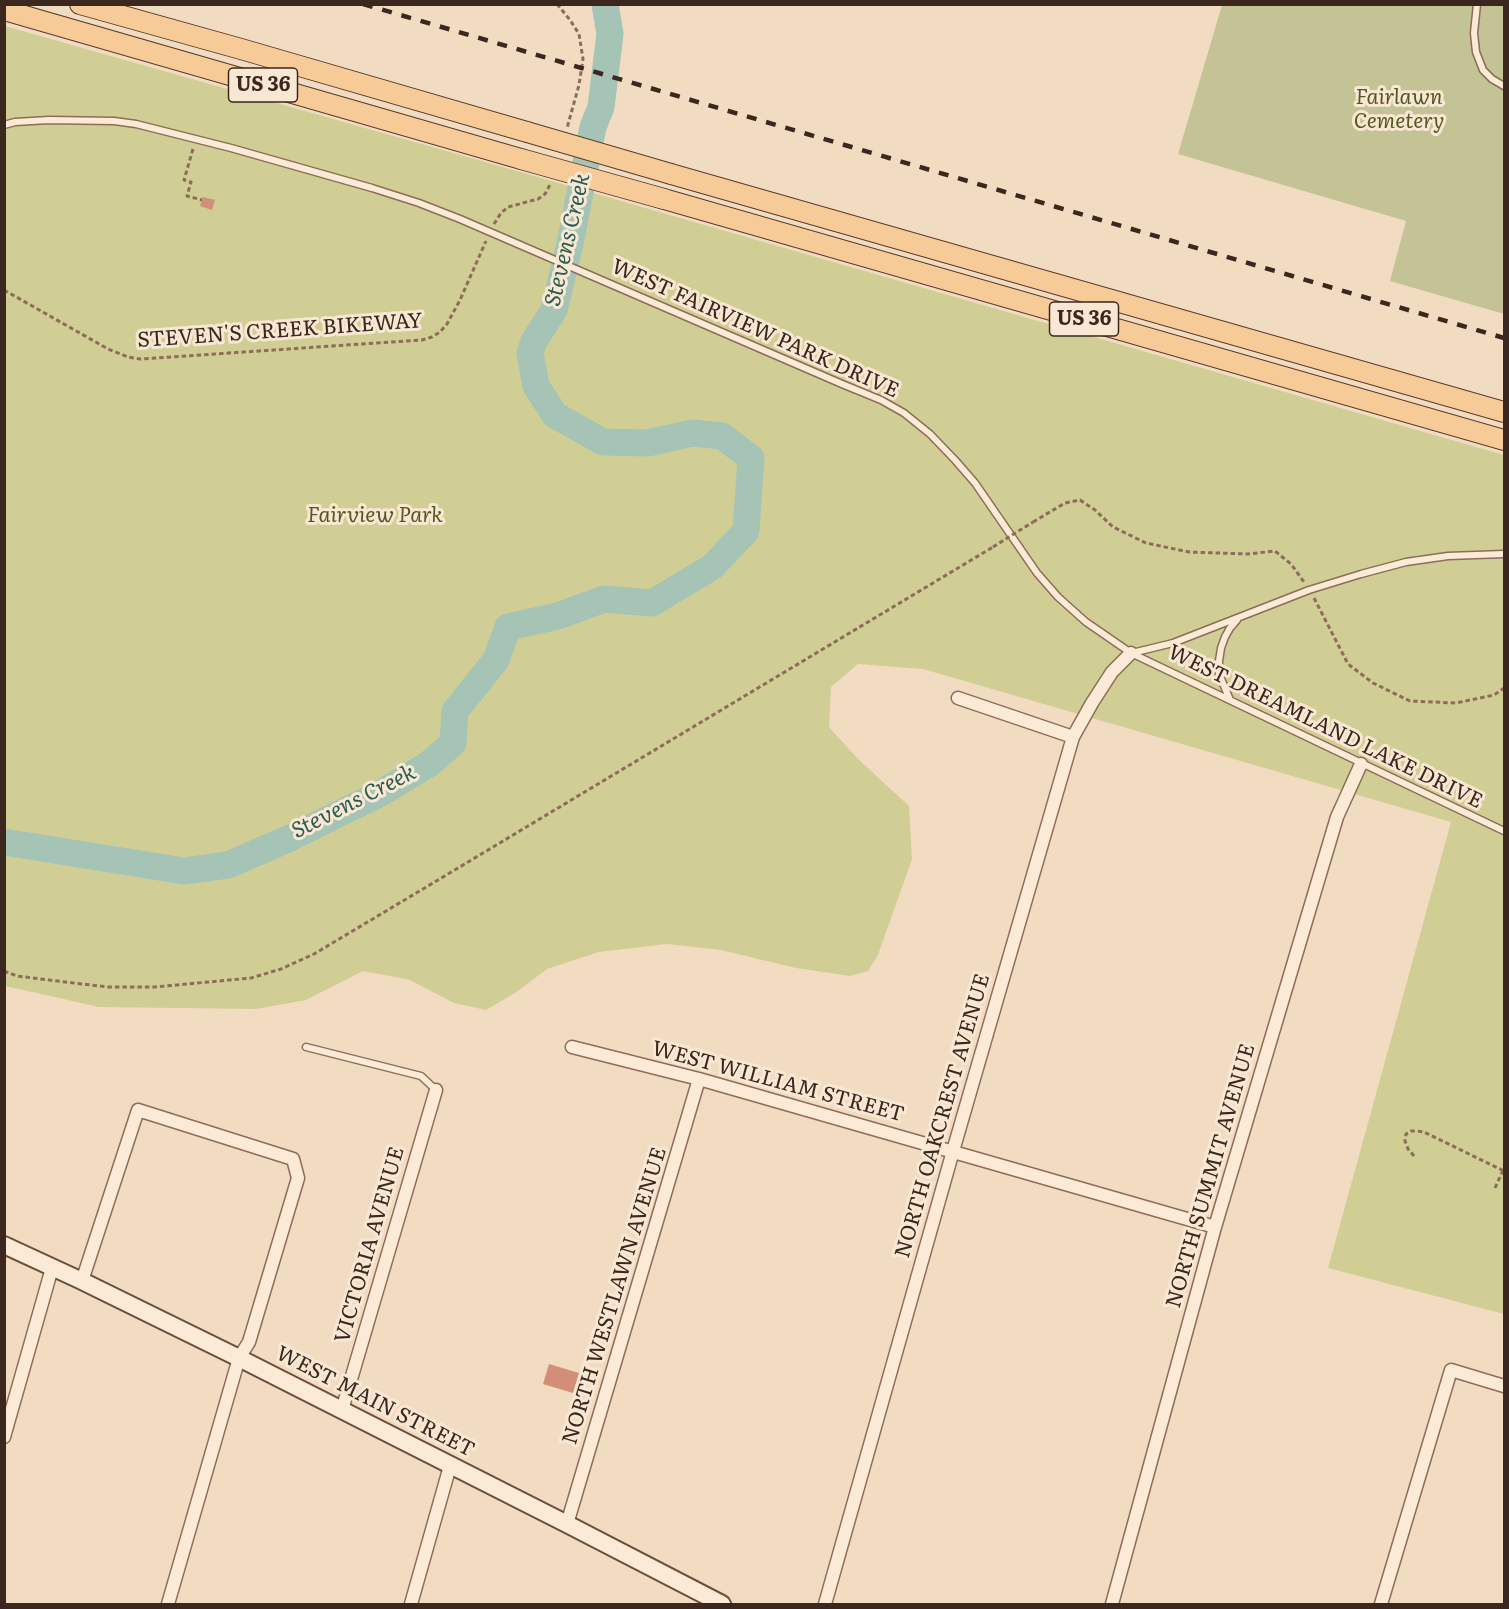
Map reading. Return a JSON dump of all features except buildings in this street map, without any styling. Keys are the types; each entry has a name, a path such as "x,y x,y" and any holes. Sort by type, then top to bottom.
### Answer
{"main road":[{"name":"US 36","path":"80,4 1504,412"},
{"name":"US 36","path":"4,10 1504,440"}],"street":[{"name":"NORTH OAKCREST AVENUE","path":"825,1605 1073,737 1112,672 1131,653"},
{"path":"958,698 1073,737"},
{"name":"NORTH SUMMIT AVENUE","path":"1112,1605 1215,1227 1337,817 1361,764"},
{"name":"WEST WILLIAM STREET","path":"572,1047 699,1079 1215,1227"},
{"name":"NORTH WESTLAWN AVENUE","path":"567,1524 699,1079"},
{"name":"VICTORIA AVENUE","path":"342,1410 436,1090"},
{"path":"82,1281 138,1110 292,1159 298,1178 249,1342 239,1358 168,1605"},
{"name":"WEST MAIN STREET","path":"4,1245 239,1358 722,1605"},
{"path":"4,1437 52,1268"},
{"path":"1381,1605 1451,1370 1504,1386"},
{"path":"411,1605 450,1466"}],"lane":[{"path":"1477,4 1474,33 1476,52 1483,70 1504,86"},
{"name":"WEST FAIRVIEW PARK DRIVE","path":"4,125 49,120 114,121 136,124 325,174 419,202 881,400 904,413 930,434 955,460 975,483 1037,573 1058,597 1086,622 1131,653"},
{"path":"1131,653 1173,643 1309,590 1406,562 1449,556 1504,554"},
{"path":"1230,700 1219,674 1219,661 1225,637 1240,617"},
{"name":"WEST DREAMLAND LAKE DRIVE","path":"1131,653 1504,831"},
{"path":"306,1047 421,1076 436,1090"}],"path":[{"path":"557,4 579,34 583,59 575,100 564,137"},
{"path":"196,139 184,180 191,182 187,196 202,200"},
{"name":"STEVEN'S CREEK BIKEWAY","path":"4,290 108,349 140,359 422,340 440,332 447,324 495,221 501,213 508,207 538,199 550,187 553,177"},
{"path":"4,971 17,976 75,984 155,987 251,978 281,969 314,954 458,869 1033,522"},
{"path":"1414,1156 1405,1141 1406,1134 1411,1131 1424,1132 1504,1170 1495,1188"}],"green space":[{"name":"Fairlawn Cemetery","path":"1222,5 1504,5 1504,314 1390,281 1406,221 1178,154"},
{"name":"Fairview Park","path":"5,26 1504,455 1504,1314 1328,1268 1451,822 923,669 858,664 831,687 829,727 858,759 909,806 912,859 878,955 868,971 850,976 796,968 721,950 667,944 599,952 547,969 515,993 486,1010 454,1003 410,980 363,971 306,1000 256,1009 99,1007 5,986"}],"waterway":[{"name":"Stevens Creek","path":"4,842 184,871 228,865 290,838 381,793 429,764 453,743 455,711 496,660 508,627 558,616 604,599 652,603 712,567 746,531 751,458 722,436 692,433 648,443 603,442 555,415 536,386 530,353 534,341 554,310 570,244 593,127 601,107 610,34 605,4"}],"railway":[{"path":"363,4 1504,338"}]}
